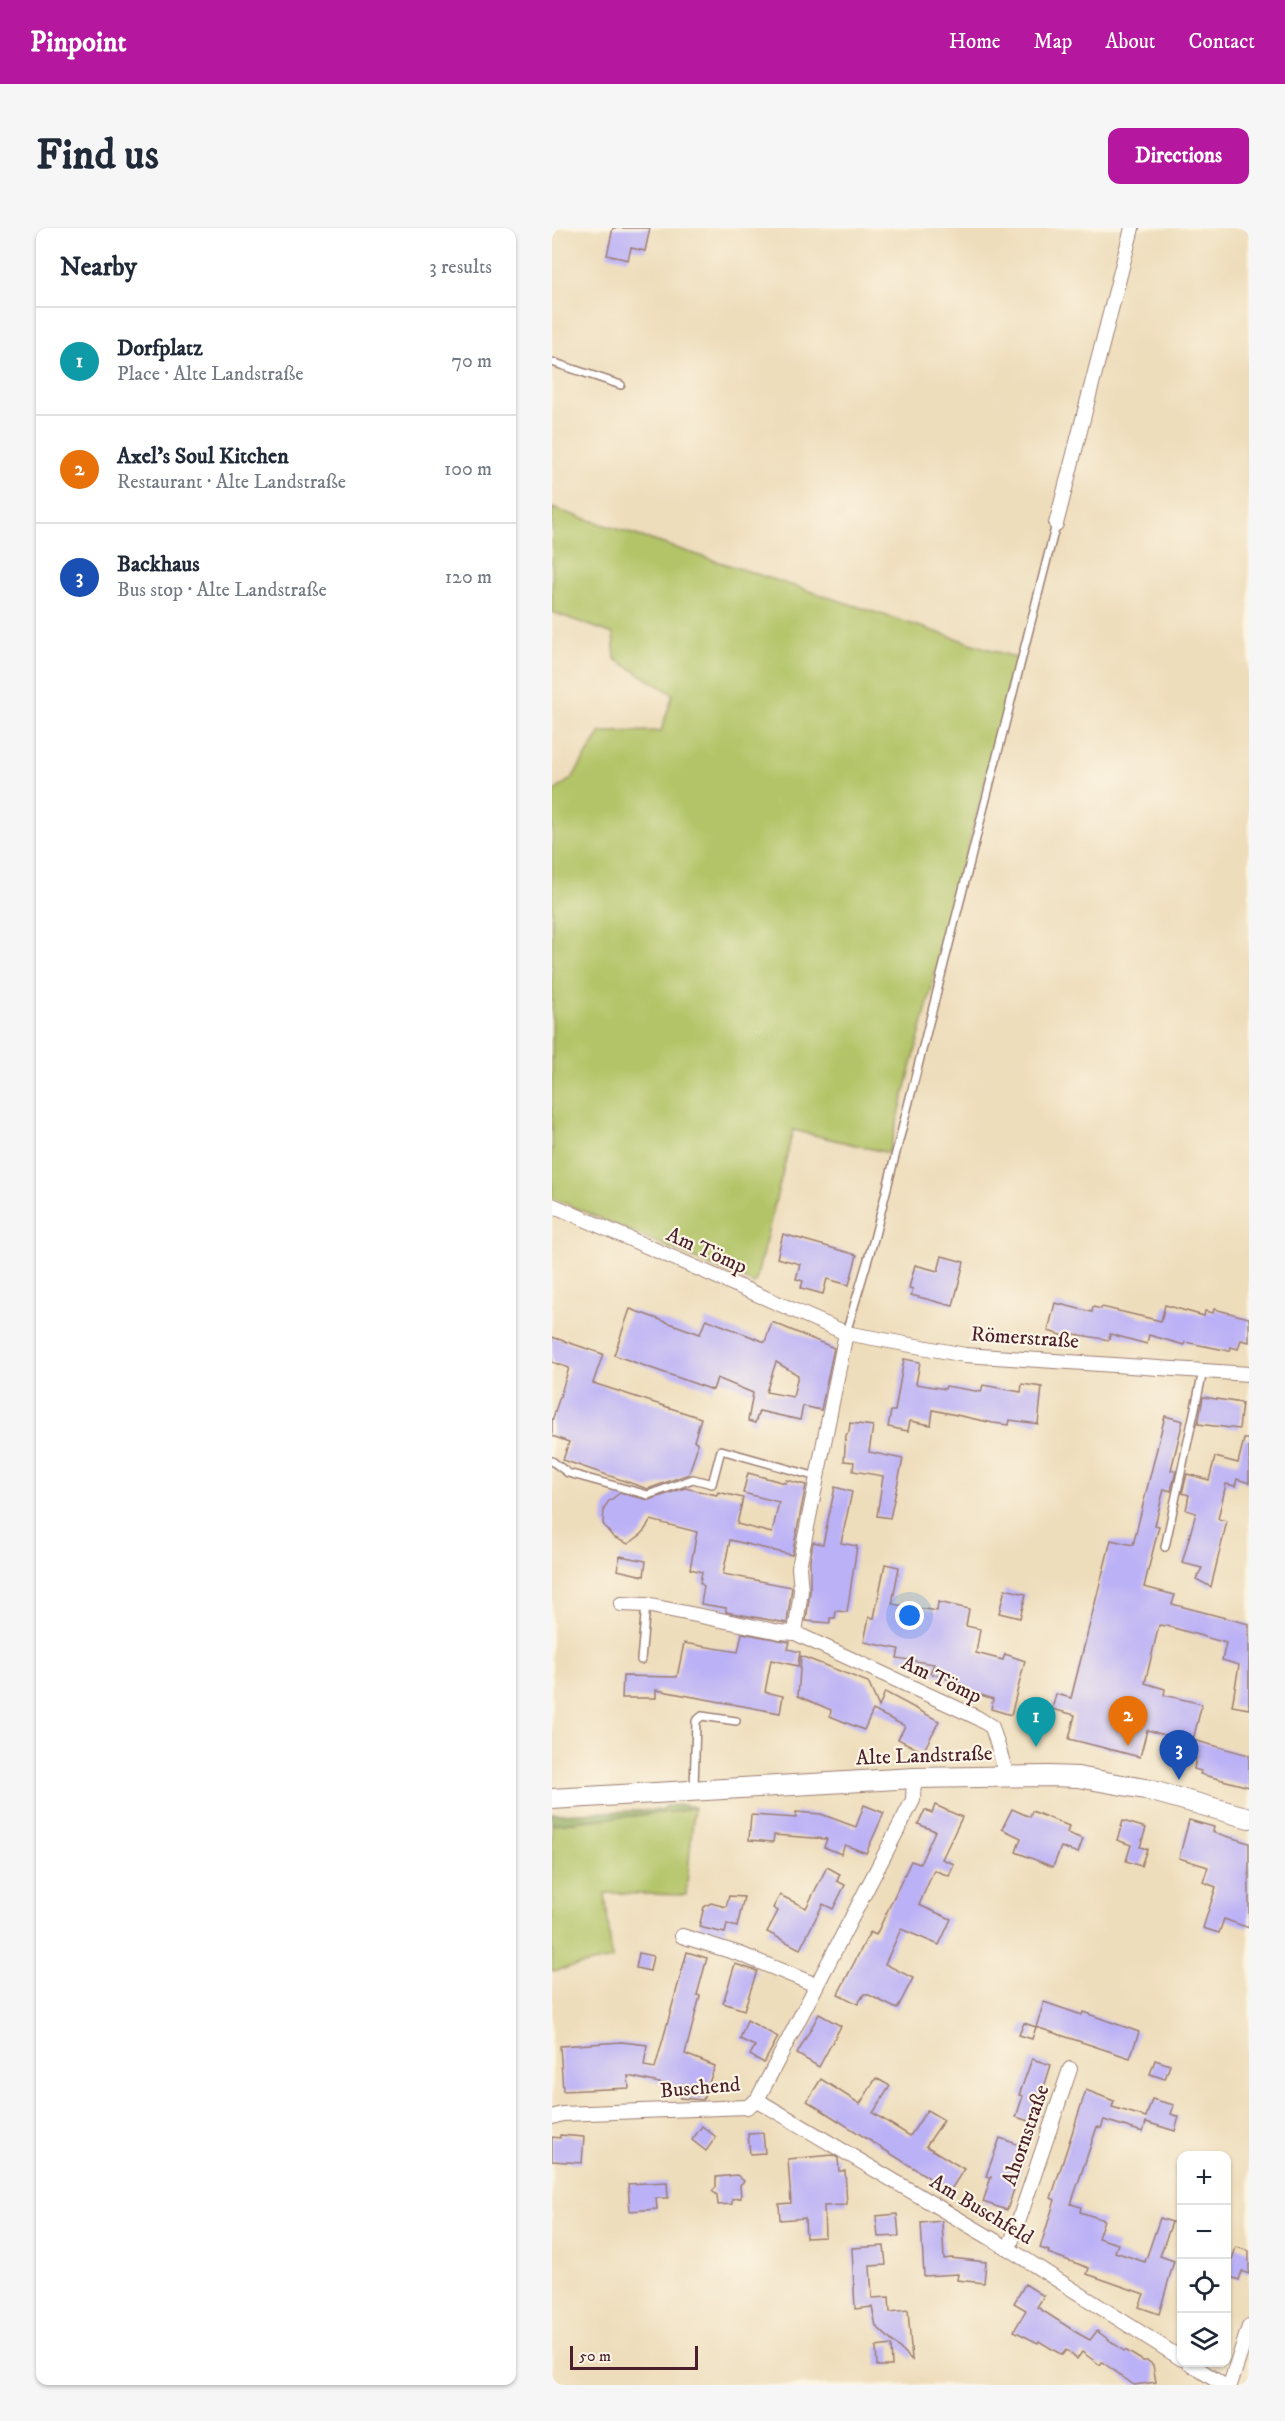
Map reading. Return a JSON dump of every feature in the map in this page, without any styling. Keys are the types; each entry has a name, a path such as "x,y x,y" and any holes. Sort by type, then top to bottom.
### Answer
{"main road":[{"name":"Alte Landstraße","path":"552,1799 914,1778 1049,1776 1108,1782 1173,1796 1249,1818"}],"street":[{"path":"1056,524 1132,228"},
{"name":"Am Tömp","path":"552,1205 846,1333"},
{"path":"795,1632 801,1591 799,1567 846,1333"},
{"name":"Römerstraße","path":"846,1333 965,1355 1249,1374"},
{"name":"Am Tömp","path":"621,1604 646,1605 780,1632 795,1632 976,1717 992,1727 1007,1776"},
{"name":"Buschend","path":"552,2117 562,2114 747,2107 757,2100 913,1800 914,1778"},
{"path":"682,1936 740,1954 816,1985"},
{"name":"Ahornstraße","path":"1009,2249 1070,2069"},
{"name":"Am Buschfeld","path":"757,2100 1009,2249 1177,2356"},
{"path":"1230,2385 1249,2327"},
{"path":"1196,2367 1223,2385"}],"lane":[{"path":"552,362 621,385"},
{"path":"846,1333 874,1239 1056,524"},
{"path":"1165,1547 1203,1371"},
{"path":"552,1461 568,1473 648,1495 693,1479 712,1484 721,1450 817,1477"},
{"path":"641,1660 646,1605"},
{"path":"694,1791 696,1721 702,1716 736,1721"}],"green space":[{"path":"552,508 1017,658 889,1153 793,1130 755,1284 552,1198 552,793 573,777 601,732 661,731 673,694 615,659 613,634 552,612"},
{"path":"666,1806 694,1807 680,1811 552,1824 552,1814 662,1810"},
{"path":"694,1807 686,1895 605,1893 612,1959 552,1971 552,1824 680,1811"}],"building":[{"path":"613,228 650,228 645,251 631,248 628,260 607,255"},
{"path":"783,1234 857,1255 849,1285 827,1279 823,1294 801,1288 803,1281 796,1279 800,1264 777,1258"},
{"path":"942,1256 964,1262 953,1306 911,1295 913,1289 909,1288 915,1265 938,1271"},
{"path":"1055,1303 1092,1312 1093,1307 1101,1309 1102,1307 1161,1321 1165,1305 1204,1316 1205,1311 1213,1313 1214,1309 1249,1318 1249,1342 1241,1340 1238,1349 1231,1347 1230,1351 1185,1342 1184,1345 1149,1335 1147,1344 1110,1334 1109,1340 1069,1333 1068,1337 1048,1331"},
{"path":"630,1309 700,1334 706,1319 765,1342 772,1322 834,1348 821,1410 803,1406 800,1420 759,1411 755,1423 748,1421 753,1393 717,1378 713,1390 614,1355","holes":["776,1362 798,1375 793,1397 766,1392"]},
{"path":"552,1337 603,1354 593,1383 701,1418 694,1441 697,1442 697,1448 689,1474 648,1489 563,1460 569,1442 552,1436 552,1421 569,1368 552,1362"},
{"path":"904,1359 920,1362 916,1384 981,1392 983,1385 1021,1392 1022,1384 1042,1387 1038,1424 1010,1420 1009,1425 993,1423 933,1410 931,1425 910,1421 908,1431 888,1427 891,1411 895,1411"},
{"path":"1203,1397 1242,1403 1239,1429 1198,1424"},
{"path":"1165,1416 1183,1421 1171,1470 1176,1471 1171,1491 1164,1489 1155,1525 1159,1526 1144,1587 1175,1595 1172,1604 1249,1624 1249,1709 1232,1706 1239,1665 1222,1660 1226,1643 1167,1626 1159,1625 1145,1683 1165,1689 1164,1695 1202,1704 1193,1740 1249,1755 1249,1787 1200,1774 1201,1771 1194,1769 1196,1758 1172,1751 1176,1738 1147,1730 1140,1757 1069,1739 1075,1715 1052,1709 1056,1694 1071,1698 1111,1540 1133,1545"},
{"path":"850,1423 873,1426 869,1452 903,1459 890,1518 877,1516 883,1476 853,1471 854,1462 844,1461 846,1435 849,1432"},
{"path":"1244,1439 1249,1439 1249,1483 1237,1479 1235,1486 1226,1484 1218,1519 1227,1521 1211,1587 1196,1579 1202,1568 1182,1563 1196,1513 1186,1510 1189,1495 1182,1493 1187,1474 1209,1480 1215,1457 1238,1463"},
{"path":"748,1473 785,1483 786,1480 806,1485 792,1555 730,1540 723,1574 792,1587 787,1623 726,1612 726,1608 701,1604 704,1586 700,1583 702,1572 690,1569 697,1532 651,1520 642,1534 628,1544 613,1537 603,1524 604,1509 608,1502 620,1493 649,1500 685,1488 743,1498 737,1524 772,1533 779,1502 743,1493"},
{"path":"835,1487 852,1492 841,1543 857,1546 847,1612 836,1611 835,1618 830,1618 830,1623 806,1621 813,1542 823,1544"},
{"path":"620,1556 646,1561 644,1576 617,1570"},
{"path":"885,1564 899,1567 892,1604 937,1611 938,1602 969,1609 966,1626 980,1629 976,1653 1003,1660 1005,1654 1025,1661 1011,1715 991,1709 993,1699 958,1687 959,1683 930,1673 934,1664 897,1658 899,1649 864,1642 869,1617 874,1618"},
{"path":"1005,1589 1026,1594 1020,1618 999,1613"},
{"path":"742,1633 790,1642 788,1649 800,1652 798,1666 771,1660 765,1692 783,1696 780,1713 656,1690 656,1698 622,1698 623,1676 677,1677 684,1643 738,1652"},
{"path":"801,1656 868,1682 879,1707 885,1692 939,1721 923,1752 898,1739 905,1726 873,1710 864,1730 830,1716 831,1710 798,1696"},
{"path":"864,1805 884,1813 866,1853 845,1845 841,1854 824,1847 827,1839 774,1835 773,1842 749,1840 751,1815 796,1818 796,1812 821,1814 856,1827"},
{"path":"935,1805 962,1817 942,1859 954,1864 949,1876 934,1870 919,1905 951,1919 939,1945 901,1929 885,1964 913,1978 897,2009 867,1994 864,1994 858,2004 838,1994 870,1932 876,1935 911,1861 920,1864 935,1831 918,1824 925,1810 932,1813"},
{"path":"1012,1809 1030,1817 1032,1811 1069,1826 1067,1833 1083,1839 1078,1853 1061,1847 1053,1867 1016,1852 1021,1838 1002,1829"},
{"path":"1189,1820 1214,1827 1213,1832 1249,1843 1249,1928 1224,1919 1219,1933 1203,1928 1216,1887 1203,1882 1208,1867 1179,1858"},
{"path":"1123,1821 1146,1828 1140,1847 1147,1849 1141,1866 1126,1861 1131,1845 1117,1840"},
{"path":"827,1867 840,1874 837,1881 845,1885 833,1909 823,1904 800,1949 767,1932 778,1911 773,1908 780,1895 806,1908"},
{"path":"729,1896 744,1897 737,1927 727,1924 725,1933 699,1927 704,1907 711,1903 726,1907"},
{"path":"687,1952 707,1958 685,2054 715,2066 703,2100 680,2098 682,2088 628,2076 629,2088 563,2091 560,2046 622,2042 647,2045 644,2066 655,2068"},
{"path":"639,1953 653,1956 650,1971 636,1968"},
{"path":"735,1964 757,1971 744,2010 723,2003"},
{"path":"1044,2002 1082,2015 1083,2012 1139,2032 1130,2058 1036,2027"},
{"path":"819,2014 841,2026 819,2067 797,2054"},
{"path":"747,2020 778,2037 764,2063 750,2055 755,2046 740,2039"},
{"path":"1024,2023 1036,2027 1032,2039 1019,2035"},
{"path":"1032,2059 1051,2065 1035,2123 1016,2117 1023,2096 1019,2095"},
{"path":"1155,2060 1170,2065 1165,2079 1150,2074"},
{"path":"876,2078 890,2086 873,2113 910,2136 927,2110 944,2120 926,2146 964,2169 950,2191 807,2101 821,2079 860,2104"},
{"path":"1086,2090 1114,2101 1112,2107 1146,2117 1152,2099 1174,2105 1171,2114 1179,2117 1175,2131 1146,2122 1143,2132 1104,2120 1101,2128 1097,2127 1071,2204 1081,2207 1080,2212 1104,2220 1098,2238 1118,2244 1115,2252 1145,2262 1160,2218 1172,2222 1160,2256 1174,2261 1159,2314 1139,2307 1144,2294 1087,2274 1089,2268 1040,2248 1055,2200 1051,2198"},
{"path":"702,2126 716,2137 706,2151 692,2140"},
{"path":"763,2133 765,2153 750,2154 748,2134"},
{"path":"560,2135 584,2137 582,2163 552,2161 552,2137 560,2138"},
{"path":"1000,2138 1028,2148 1007,2210 983,2202 991,2177 986,2176"},
{"path":"833,2155 838,2158 839,2171 845,2171 847,2205 824,2206 825,2237 806,2238 805,2218 780,2220 779,2204 791,2203 788,2159"},
{"path":"737,2175 744,2181 740,2185 741,2198 732,2199 732,2204 718,2205 717,2195 712,2191 716,2187 716,2177"},
{"path":"667,2182 668,2198 656,2198 657,2209 630,2211 628,2184"},
{"path":"897,2214 899,2236 878,2237 876,2216"},
{"path":"942,2221 944,2259 986,2262 984,2283 957,2280 958,2274 924,2276 921,2223"},
{"path":"884,2246 886,2265 870,2266 872,2298 889,2297 890,2312 908,2310 912,2360 876,2326 872,2307 855,2309 852,2248"},
{"path":"1236,2247 1249,2251 1249,2274 1242,2271 1239,2280 1231,2277 1231,2263"},
{"path":"1025,2284 1044,2296 1037,2307 1079,2334 1090,2340 1097,2331 1124,2351 1143,2361 1148,2361 1153,2365 1156,2382 1134,2385 1102,2362 1100,2365 1082,2352 1077,2359 1066,2350 1062,2355 1039,2341 1038,2343 1014,2331 1026,2310 1014,2303"},
{"path":"891,2345 892,2366 877,2366 876,2347"}],"place":[{"name":"Axel's Soul Kitchen","path":"1128,1746"},
{"name":"Dorfplatz","path":"1036,1747"},
{"name":"Backhaus","path":"1179,1780"}]}
